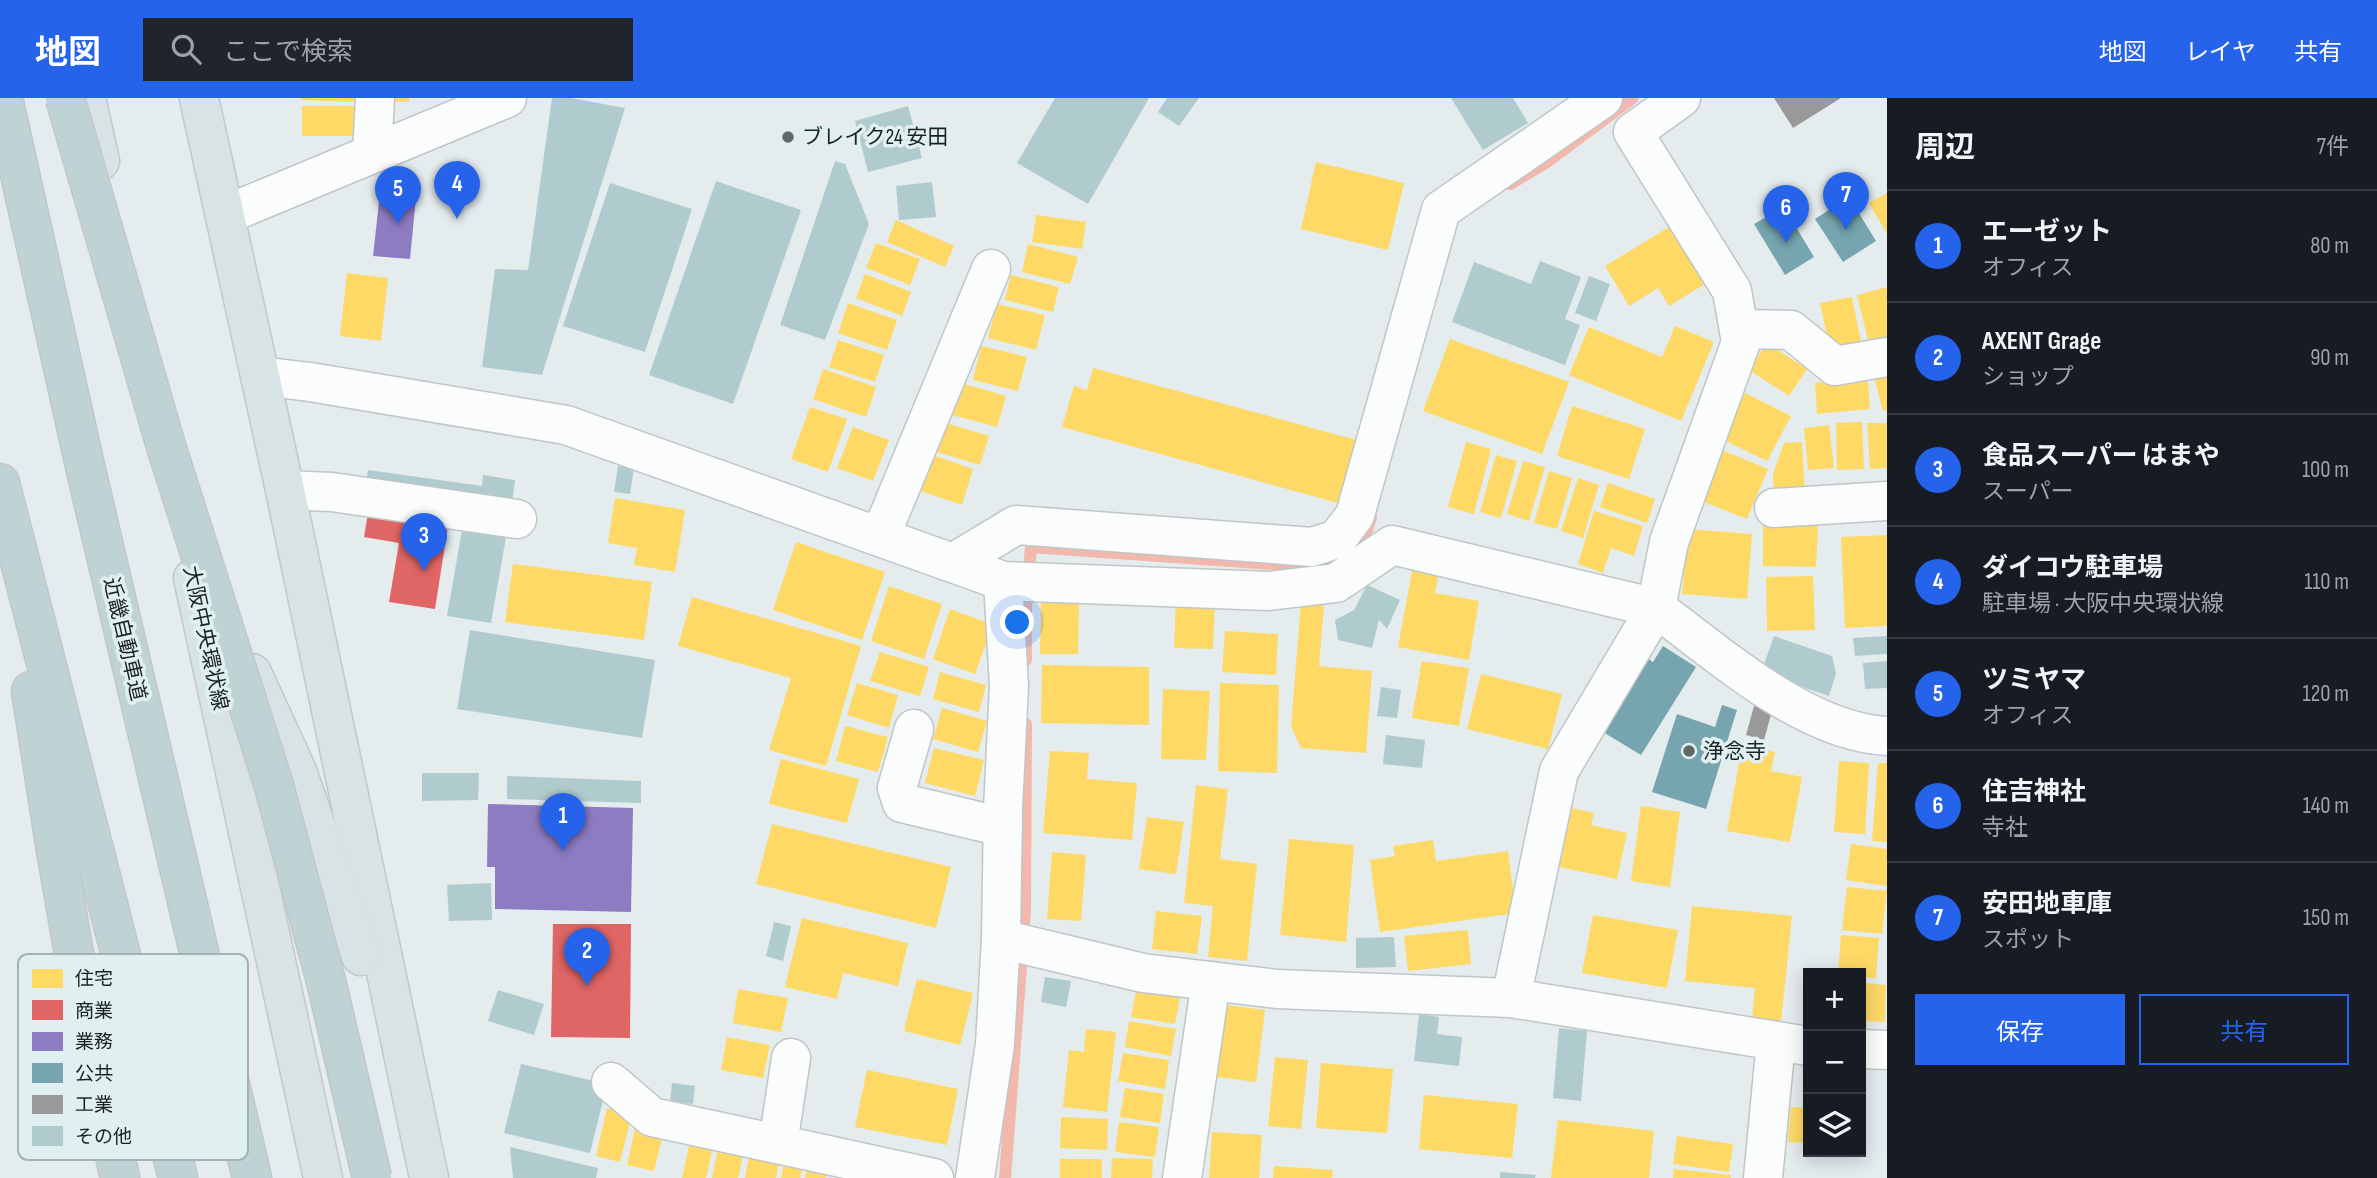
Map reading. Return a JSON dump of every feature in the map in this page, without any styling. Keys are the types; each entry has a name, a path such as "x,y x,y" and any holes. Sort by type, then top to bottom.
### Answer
{"highway":[{"name":"近畿自動車道","path":"3,98 85,466 200,954"},
{"path":"65,98 166,446 274,786 327,985 372,1178"},
{"path":"0,484 74,954"},
{"path":"0,484 121,954"},
{"name":"近畿自動車道","path":"248,1157 253,1178"},
{"path":"116,1160 120,1178"},
{"path":"173,1160 178,1178"}],"main road":[{"name":"大阪中央環状線","path":"86,98 323,1178"},
{"path":"199,98 285,490 429,1178"},
{"path":"179,515 297,771 418,1128"}],"street":[{"path":"373,153 374,98"},
{"path":"225,215 507,98"},
{"path":"1633,132 1681,98"},
{"path":"953,563 1016,525 1312,547 1337,539 1355,515 1441,210 1599,100 1633,132 1732,290 1741,342 1669,542 1656,608 1559,771 1511,998"},
{"path":"880,537 991,269"},
{"path":"1739,329 1791,330 1835,366 1887,357"},
{"path":"260,376 566,425 1005,581 1269,591 1336,583 1392,545 1656,608 1786,703 1863,735 1887,736"},
{"path":"285,490 332,492 517,519"},
{"path":"1774,508 1887,501"},
{"path":"975,1178 995,1044 1003,940 1003,827 1009,686 1005,581"},
{"path":"914,729 897,788 902,803 1003,827"},
{"path":"1003,940 1143,973 1277,989 1511,998 1792,1043 1763,1178"},
{"path":"1182,1178 1211,981"},
{"path":"1866,1049 1887,1050"},
{"path":"778,1144 791,1058"},
{"path":"611,1082 652,1117 934,1178"}],"building: 住宅":[{"path":"354,98 354,102 301,100"},
{"path":"381,98 410,98 409,102 381,101"},
{"path":"302,106 354,106 354,136 302,136"},
{"path":"1316,162 1404,183 1388,250 1301,229"},
{"path":"1887,193 1887,234 1869,203"},
{"path":"1036,215 1086,222 1082,249 1032,242"},
{"path":"896,220 954,246 945,267 887,242"},
{"path":"1671,226 1705,284 1669,306 1658,288 1629,306 1605,266"},
{"path":"876,243 920,259 910,285 866,268"},
{"path":"1028,244 1078,257 1070,284 1022,272"},
{"path":"347,273 388,278 381,341 340,336"},
{"path":"865,274 911,292 902,316 856,298"},
{"path":"1011,275 1059,287 1053,312 1005,300"},
{"path":"1887,287 1887,339 1869,344 1857,295"},
{"path":"1852,297 1862,347 1831,354 1820,303"},
{"path":"848,303 897,320 887,350 838,333"},
{"path":"997,304 1045,315 1036,350 988,338"},
{"path":"1675,326 1714,342 1681,421 1569,375 1589,327 1662,357"},
{"path":"1450,339 1569,382 1542,454 1423,411"},
{"path":"838,340 884,355 875,382 829,367"},
{"path":"1767,343 1807,369 1789,396 1749,370"},
{"path":"981,346 1027,357 1018,391 973,380"},
{"path":"1093,368 1360,441 1342,504 1062,427 1074,386 1087,390"},
{"path":"823,369 876,387 866,417 813,399"},
{"path":"1887,374 1887,410 1883,411 1874,377"},
{"path":"1868,379 1870,409 1817,414 1815,383"},
{"path":"961,383 1006,396 997,427 952,415"},
{"path":"1745,393 1791,416 1767,461 1722,439"},
{"path":"1572,406 1645,429 1629,479 1557,456"},
{"path":"810,407 847,419 828,472 791,459"},
{"path":"1862,422 1864,469 1837,470 1836,423"},
{"path":"946,423 989,436 980,465 937,452"},
{"path":"1867,423 1887,423 1887,468 1870,469"},
{"path":"1829,425 1834,468 1808,470 1804,428"},
{"path":"853,427 889,440 873,481 837,468"},
{"path":"1466,442 1491,449 1474,514 1448,507"},
{"path":"1802,442 1805,495 1774,497 1773,474 1784,443"},
{"path":"1717,448 1768,469 1747,519 1696,499"},
{"path":"930,454 973,469 962,505 918,490"},
{"path":"1496,455 1517,461 1501,518 1480,512"},
{"path":"1523,461 1545,467 1529,521 1507,514"},
{"path":"1549,471 1572,478 1557,529 1534,523"},
{"path":"1578,478 1599,485 1583,538 1561,531"},
{"path":"1608,483 1655,499 1647,523 1600,507"},
{"path":"615,498 685,510 675,572 634,565 637,548 608,543"},
{"path":"1594,511 1643,526 1634,556 1611,548 1603,573 1578,564"},
{"path":"1763,525 1818,526 1816,567 1763,566"},
{"path":"1688,529 1752,534 1747,599 1682,594"},
{"path":"1887,535 1887,626 1845,628 1841,537"},
{"path":"796,542 885,572 862,640 773,610"},
{"path":"513,564 652,582 644,640 505,622"},
{"path":"1413,566 1439,571 1435,593 1479,601 1469,660 1398,647"},
{"path":"1813,576 1815,630 1767,631 1766,577"},
{"path":"889,586 942,604 924,659 871,641"},
{"path":"692,597 861,646 826,766 769,750 791,678 678,646"},
{"path":"1176,599 1215,601 1213,649 1174,648"},
{"path":"1041,601 1079,601 1078,654 1040,654"},
{"path":"1301,603 1324,605 1319,666 1372,671 1366,753 1301,748 1291,726"},
{"path":"950,609 993,625 975,674 933,659"},
{"path":"1225,631 1278,634 1276,675 1222,672"},
{"path":"880,652 929,667 920,696 870,681"},
{"path":"1422,661 1469,668 1459,726 1412,718"},
{"path":"1042,665 1149,667 1149,725 1041,723"},
{"path":"940,672 986,685 979,712 933,699"},
{"path":"1481,674 1562,694 1548,749 1467,729"},
{"path":"857,683 898,695 889,728 847,715"},
{"path":"1220,683 1279,685 1277,773 1218,771"},
{"path":"1163,689 1210,691 1206,760 1161,759"},
{"path":"942,708 987,721 978,752 933,739"},
{"path":"845,726 888,737 878,772 836,761"},
{"path":"1742,746 1775,752 1771,771 1802,777 1790,842 1727,831"},
{"path":"934,748 984,760 975,796 925,783"},
{"path":"1050,751 1089,753 1087,779 1137,783 1132,840 1043,833"},
{"path":"781,759 859,779 847,823 769,804"},
{"path":"1839,761 1869,763 1865,834 1834,832"},
{"path":"1878,763 1887,763 1887,842 1872,841"},
{"path":"1196,785 1228,789 1220,859 1257,864 1247,961 1208,957 1213,906 1184,903"},
{"path":"1641,806 1680,812 1670,887 1631,881"},
{"path":"1567,807 1594,813 1591,825 1627,833 1617,879 1554,866"},
{"path":"1147,817 1184,822 1176,874 1139,869"},
{"path":"772,824 951,867 936,928 756,884"},
{"path":"1289,839 1354,845 1346,942 1280,935"},
{"path":"1433,840 1436,861 1508,851 1516,913 1380,932 1370,860 1395,856 1393,846"},
{"path":"1851,844 1887,849 1887,886 1846,880"},
{"path":"1052,852 1086,855 1081,921 1047,919"},
{"path":"1847,887 1887,891 1882,934 1842,930"},
{"path":"1692,906 1792,916 1781,1023 1752,1020 1755,988 1685,981"},
{"path":"1156,911 1202,916 1197,954 1152,949"},
{"path":"1593,915 1678,930 1667,988 1582,973"},
{"path":"802,918 908,943 898,986 843,973 837,999 785,987"},
{"path":"1468,930 1471,964 1408,971 1404,936"},
{"path":"1841,935 1879,938 1876,978 1866,977 1866,968 1838,968"},
{"path":"917,979 973,993 960,1045 904,1031"},
{"path":"1866,983 1886,985 1885,1022 1866,1021"},
{"path":"738,989 788,998 781,1032 733,1023"},
{"path":"1136,991 1180,998 1175,1024 1131,1017"},
{"path":"1219,1004 1265,1010 1256,1082 1210,1076"},
{"path":"1129,1021 1176,1029 1171,1056 1125,1047"},
{"path":"1086,1029 1116,1032 1107,1112 1063,1107 1069,1050 1084,1052"},
{"path":"727,1037 770,1045 763,1078 721,1070"},
{"path":"1123,1053 1169,1060 1165,1089 1118,1081"},
{"path":"1275,1057 1308,1060 1301,1129 1268,1126"},
{"path":"1321,1063 1393,1069 1387,1133 1316,1128"},
{"path":"867,1070 958,1089 947,1145 855,1127"},
{"path":"1125,1088 1164,1094 1160,1123 1120,1117"},
{"path":"1424,1095 1518,1104 1512,1158 1419,1149"},
{"path":"1791,1107 1803,1108 1803,1143 1788,1142"},
{"path":"607,1108 632,1114 620,1162 596,1156"},
{"path":"1061,1117 1108,1119 1107,1150 1060,1148"},
{"path":"637,1119 665,1126 654,1171 627,1165"},
{"path":"1558,1120 1654,1131 1649,1178 1551,1178"},
{"path":"1119,1122 1159,1127 1155,1157 1115,1152"},
{"path":"692,1132 715,1137 706,1178 682,1178"},
{"path":"1212,1132 1262,1135 1259,1178 1209,1178"},
{"path":"1677,1136 1733,1144 1729,1172 1673,1164"},
{"path":"719,1142 745,1147 738,1178 712,1178"},
{"path":"750,1150 780,1155 776,1178 745,1178"},
{"path":"786,1152 805,1157 800,1178 781,1178"},
{"path":"1112,1158 1153,1159 1152,1178 1111,1178"},
{"path":"1060,1159 1102,1159 1102,1178 1060,1178"},
{"path":"809,1161 829,1165 826,1178 805,1178"},
{"path":"1274,1166 1333,1170 1332,1178 1273,1178"},
{"path":"1674,1169 1731,1175 1731,1178 1673,1178"}],"building: 商業":[{"path":"368,513 448,526 435,609 389,602 399,543 364,537"},
{"path":"553,924 631,924 630,1038 551,1037"}],"building: 業務":[{"path":"381,184 417,187 410,259 373,256"},
{"path":"488,804 633,808 631,912 495,909 495,867 487,867"}],"building: 公共":[{"path":"1849,197 1876,241 1843,262 1815,219"},
{"path":"1784,207 1814,257 1785,275 1754,224"},
{"path":"1663,646 1696,667 1641,755 1598,729 1644,656 1653,662"},
{"path":"1722,705 1737,710 1706,809 1652,792 1677,714 1715,727"}],"building: 工業":[{"path":"1774,98 1841,98 1793,128"},
{"path":"1754,706 1772,711 1764,740 1746,735"}],"building: その他":[{"path":"552,98 571,98 625,108 542,375 482,367 495,269 528,270"},
{"path":"1055,98 1149,98 1088,204 1017,163"},
{"path":"1167,98 1199,98 1179,126 1158,112"},
{"path":"1451,98 1513,98 1528,123 1483,150"},
{"path":"908,106 922,158 868,172 855,121"},
{"path":"835,161 845,164 869,224 825,340 780,325"},
{"path":"716,181 801,210 733,404 649,375"},
{"path":"932,182 936,217 899,220 896,186"},
{"path":"610,183 692,209 645,352 563,326"},
{"path":"1540,261 1581,277 1565,319 1580,325 1565,365 1452,322 1474,262 1531,284"},
{"path":"1589,276 1610,284 1596,321 1575,313"},
{"path":"618,466 634,468 630,494 614,492"},
{"path":"368,470 482,486 483,475 515,480 511,511 365,489"},
{"path":"462,530 506,537 491,623 447,616"},
{"path":"1367,585 1400,600 1387,629 1379,620 1372,648 1338,640 1335,620 1354,610"},
{"path":"470,630 655,660 642,738 457,709"},
{"path":"1774,636 1832,656 1836,673 1829,696 1761,673"},
{"path":"1887,636 1887,654 1855,656 1853,638"},
{"path":"1887,661 1887,688 1865,689 1863,663"},
{"path":"1381,687 1401,690 1397,718 1377,716"},
{"path":"1386,735 1425,740 1422,768 1383,764"},
{"path":"422,773 479,773 478,800 422,801"},
{"path":"507,776 641,781 641,803 507,799"},
{"path":"491,883 492,920 449,921 447,885"},
{"path":"774,922 791,926 783,961 766,956"},
{"path":"1394,937 1396,967 1356,968 1356,938"},
{"path":"1045,977 1071,981 1066,1007 1041,1002"},
{"path":"498,990 544,1004 534,1035 488,1021"},
{"path":"1419,1014 1439,1017 1437,1034 1462,1037 1459,1066 1414,1061"},
{"path":"1559,1028 1587,1031 1581,1101 1553,1098"},
{"path":"521,1064 607,1084 590,1153 504,1133"},
{"path":"672,1083 695,1086 693,1104 670,1101"},
{"path":"510,1147 598,1168 596,1178 513,1178"},
{"path":"1500,1172 1536,1175 1535,1178 1500,1178"}],"waterway":[{"path":"1510,184 1547,162 1633,98"},
{"path":"1026,660 1026,606 1031,547 1315,567 1361,550 1371,517"},
{"path":"1005,1178 1025,912 1026,724"}],"place":[{"name":"ブレイク24 安田","path":"788,137"},
{"name":"ダイコウ駐車場","path":"457,219"},
{"name":"ツミヤマ","path":"398,224"},
{"name":"安田地車庫","path":"1846,230"},
{"name":"住吉神社","path":"1786,243"},
{"name":"食品スーパー はまや","path":"424,571"},
{"name":"浄念寺","path":"1689,751"},
{"name":"エーゼット","path":"563,851"},
{"name":"AXENT Grage","path":"587,986"}]}
